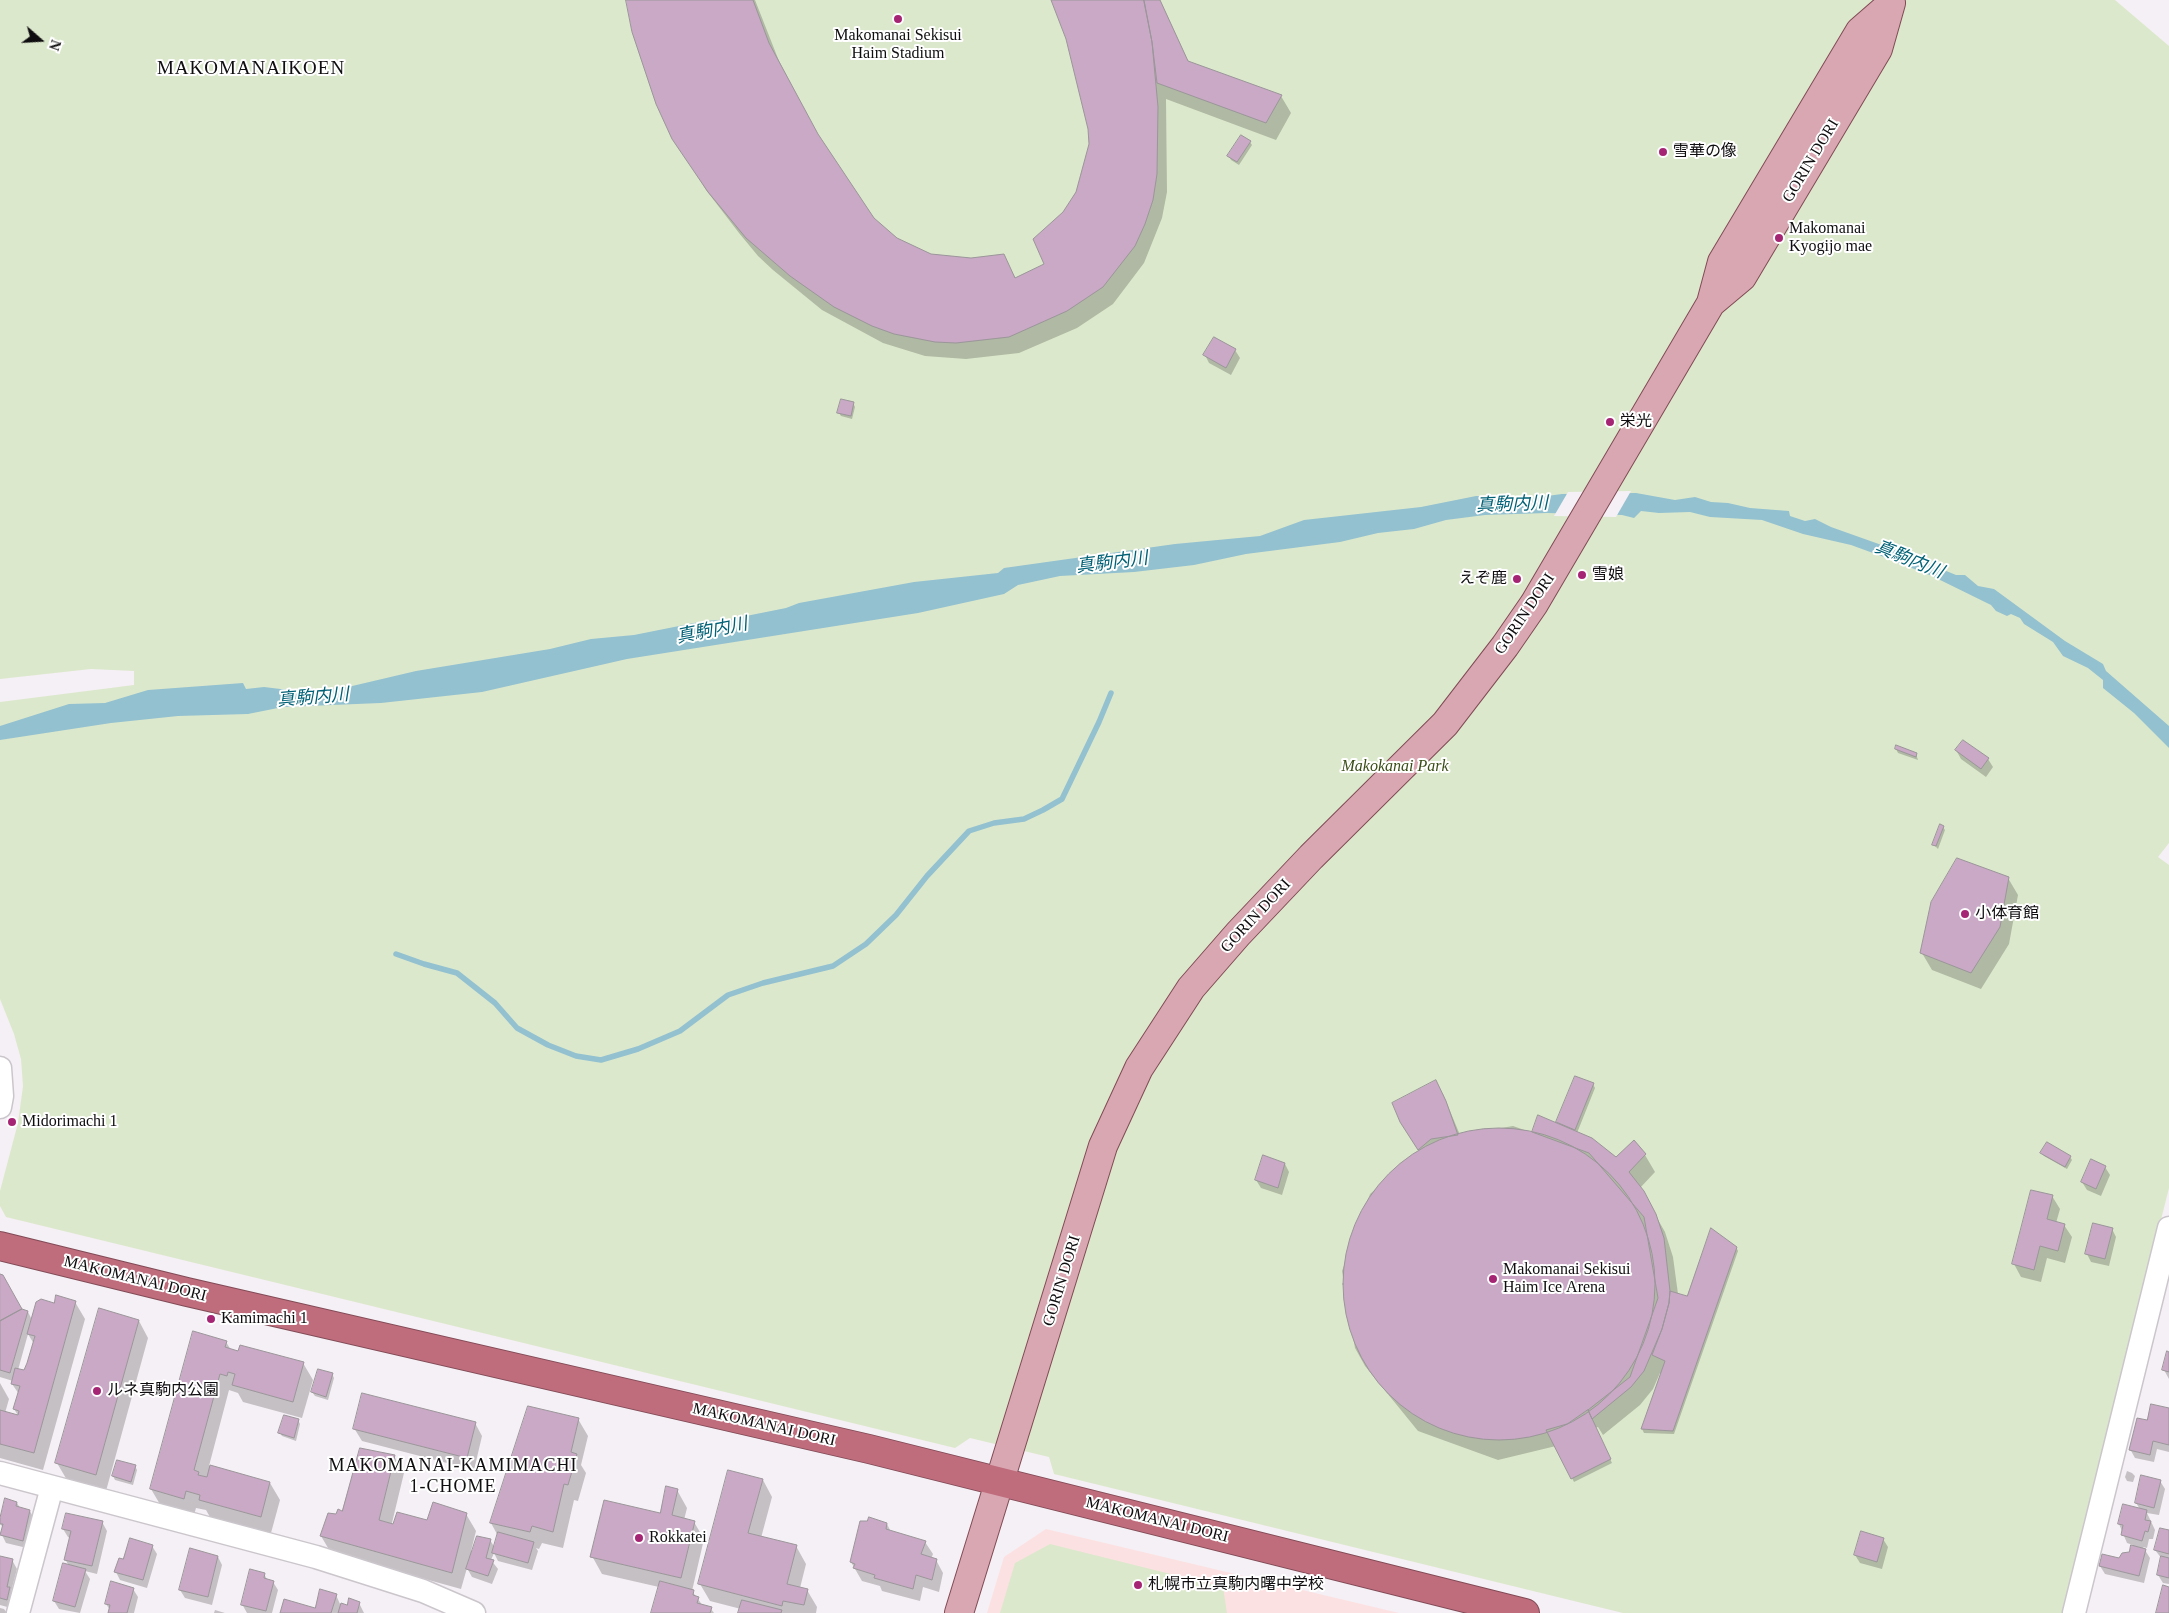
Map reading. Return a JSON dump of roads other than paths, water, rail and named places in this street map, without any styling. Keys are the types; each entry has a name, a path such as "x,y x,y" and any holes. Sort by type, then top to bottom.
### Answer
{"highway":[{"name":"MAKOMANAI DORI","path":"0,1246 187,1292 1000,1481 1525,1613"}],"main road":[{"name":"GORIN DORI","path":"959,1613 1103,1146 1139,1068 1191,988 1238,934 1324,843 1445,724 1505,646 1550,577 1711,303 1722,262 1860,31 1891,3"}],"street":[{"path":"0,1068 2,1096 0,1107"},
{"path":"2074,1613 2169,1228"},
{"path":"0,1473 316,1557 422,1592 469,1612"},
{"path":"18,1613 52,1487"}],"water":[{"name":"真駒内川","path":"1636,493 1675,500 1695,497 1711,502 1728,503 1750,508 1789,511 1790,516 1805,521 1815,519 1831,527 1890,548 1956,575 1965,575 1978,586 1994,589 2065,641 2103,664 2106,671 2169,726 2169,748 2134,713 2103,688 2103,680 2088,668 2063,656 2053,642 2024,624 2020,618 2011,614 2007,616 1996,611 1991,605 1932,576 1851,545 1803,534 1762,520 1710,517 1690,512 1659,513 1641,511 1634,518 1622,515 1547,513 1485,515 1446,520 1414,529 1378,533 1340,542 1246,554 1194,565 1134,572 1060,576 1018,585 1004,594 918,613 627,659 482,692 381,703 283,707 248,714 178,716 111,723 0,740 0,726 69,704 105,703 148,690 243,683 246,689 264,687 297,691 348,687 416,671 550,649 591,639 634,635 704,621 731,619 786,608 799,603 914,582 998,573 1004,568 1175,544 1260,536 1304,520 1421,507 1476,496 1503,496 1516,500 1562,494"}],"waterway":[{"path":"396,954 457,973 495,1003 517,1028 548,1045 576,1056 601,1060 638,1049 680,1031 728,995 763,983 833,966 866,944 896,915 927,876 969,831 994,823 1024,819 1062,799 1111,693"}],"place":[{"name":"Makomanai Sekisui Haim Stadium","path":"898,19"},
{"name":"雪華の像","path":"1663,152"},
{"name":"Makomanai Kyogijo mae","path":"1779,238"},
{"name":"栄光","path":"1610,422"},
{"name":"雪娘","path":"1582,575"},
{"name":"えぞ鹿","path":"1517,579"},
{"name":"小体育館","path":"1965,914"},
{"name":"Midorimachi 1","path":"12,1122"},
{"name":"Makomanai Sekisui Haim Ice Arena","path":"1493,1279"},
{"name":"Kamimachi 1","path":"211,1319"},
{"name":"ルネ真駒内公園","path":"97,1391"},
{"name":"Rokkatei","path":"639,1538"},
{"name":"札幌市立真駒内曙中学校","path":"1138,1585"}],"district":[{"name":"MAKOMANAIKOEN","path":"251,69"},
{"name":"MAKOMANAI-KAMIMACHI 1-CHOME","path":"453,1476"}],"park label":[{"name":"Makokanai Park","path":"1395,767"}]}
